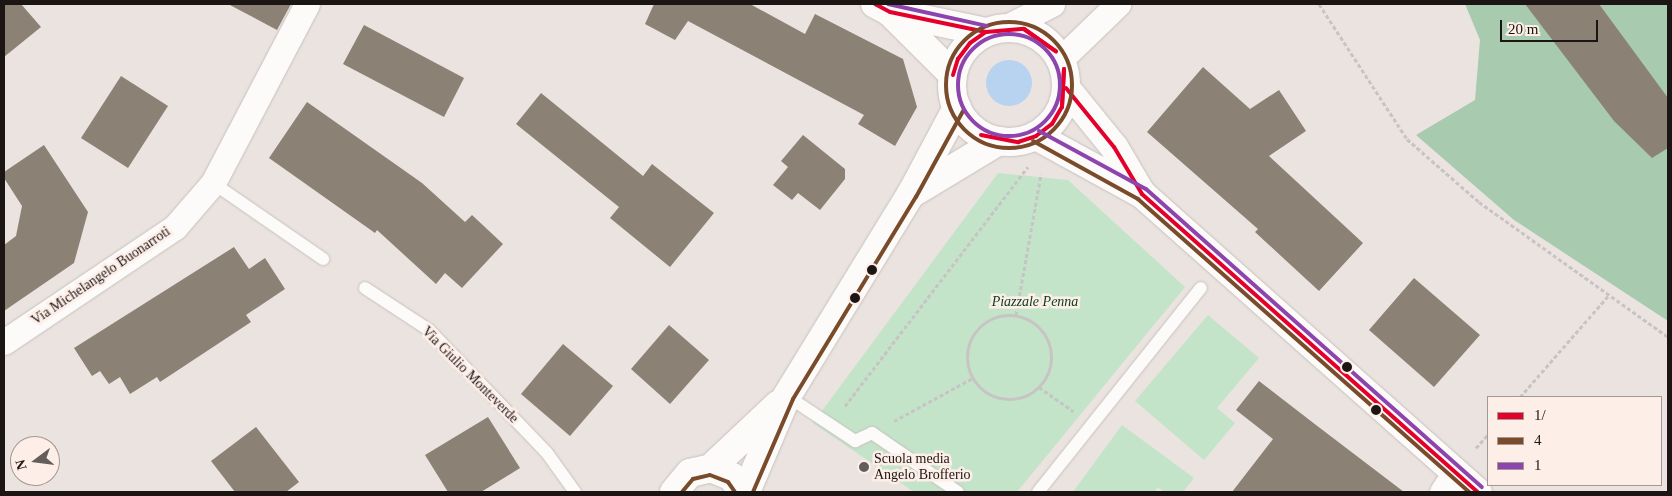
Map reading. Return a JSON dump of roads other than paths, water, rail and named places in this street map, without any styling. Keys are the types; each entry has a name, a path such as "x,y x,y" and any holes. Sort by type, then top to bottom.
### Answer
{"street":[{"name":"Via Michelangelo Buonarroti","path":"4,342 175,227 213,182 307,4"},
{"path":"711,468 732,477 744,492 787,396 911,194 956,108 953,75 970,43 1052,4"},
{"path":"1060,60 1118,4"},
{"path":"882,8 995,30 1024,29 1042,38 1060,60 1066,88 1062,107 1052,124 1036,136 1018,142 999,141 981,135 956,108"},
{"path":"882,8 953,75"},
{"path":"1066,88 1114,147 1142,194"},
{"path":"1036,136 1142,194 1448,482 1478,492"},
{"path":"911,194 999,141"},
{"path":"670,491 690,473 711,468 787,396"}],"lane":[{"path":"213,182 322,259"},
{"name":"Via Giulio Monteverde","path":"365,288 429,330 547,453 575,492"},
{"path":"1038,492 1201,288"},
{"path":"787,396 829,426 855,441 872,433 958,492"}],"water":[{"path":"1009,60 1022,64 1028,70 1032,83 1028,96 1022,102 1009,106 996,102 990,96 986,83 990,70 996,64"}],"place":[{"name":"Scuola media Angelo Brofferio","path":"864,467"}],"park label":[{"name":"Piazzale Penna","path":"1035,302"}]}
